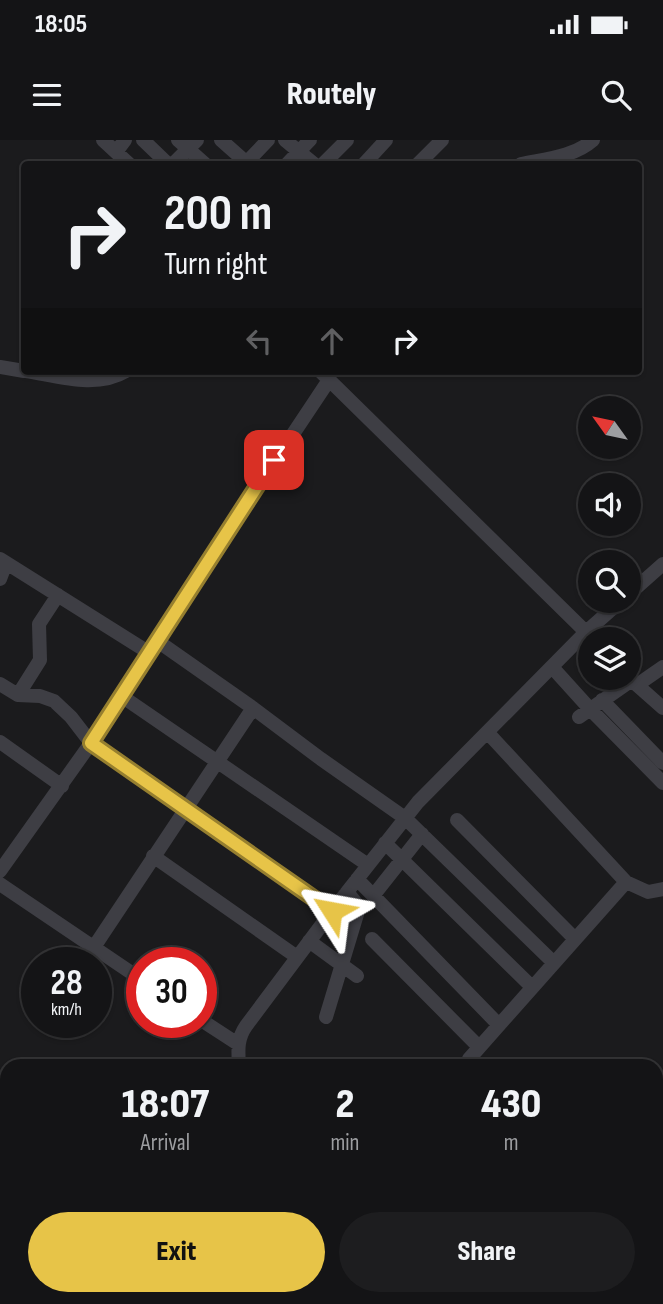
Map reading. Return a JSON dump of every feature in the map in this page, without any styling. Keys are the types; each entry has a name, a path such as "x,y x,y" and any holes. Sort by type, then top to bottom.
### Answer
{"street":[{"path":"103,140 120,146"},
{"path":"143,140 168,161"},
{"path":"221,140 244,161"},
{"path":"250,161 268,140"},
{"path":"285,140 310,161"},
{"path":"290,161 310,140"},
{"path":"326,161 347,140"},
{"path":"421,161 442,140"},
{"path":"535,161 584,148 593,140"},
{"path":"366,161 386,141"},
{"path":"173,161 188,143 203,161"},
{"path":"0,367 21,370"},
{"path":"58,375 99,380 119,375"},
{"path":"0,871 91,743 324,375 581,627"},
{"path":"0,579 3,561 58,596 152,646 253,708 405,818 554,963"},
{"path":"641,583 663,564"},
{"path":"18,695 40,660 39,624 58,596"},
{"path":"598,627 610,613"},
{"path":"239,1059 238,1044 246,1026 418,802 552,667 578,646"},
{"path":"552,667 584,713 663,783"},
{"path":"641,677 663,667"},
{"path":"0,684 18,695 40,696 54,701 71,717 91,743 332,911"},
{"path":"641,687 663,708"},
{"path":"584,713 618,690"},
{"path":"120,695 368,865"},
{"path":"602,700 663,763"},
{"path":"0,884 94,947 253,708"},
{"path":"488,733 626,882 648,892 663,890"},
{"path":"0,742 62,786"},
{"path":"457,820 575,939"},
{"path":"373,896 422,834"},
{"path":"386,843 532,987"},
{"path":"153,856 297,957"},
{"path":"357,879 498,1024"},
{"path":"469,1059 626,882"},
{"path":"326,1017 358,911 356,903 347,892"},
{"path":"372,939 478,1047"},
{"path":"309,941 357,976"},
{"path":"217,1030 238,1044"}],"route":[{"path":"274,460 91,743 332,911"}]}
